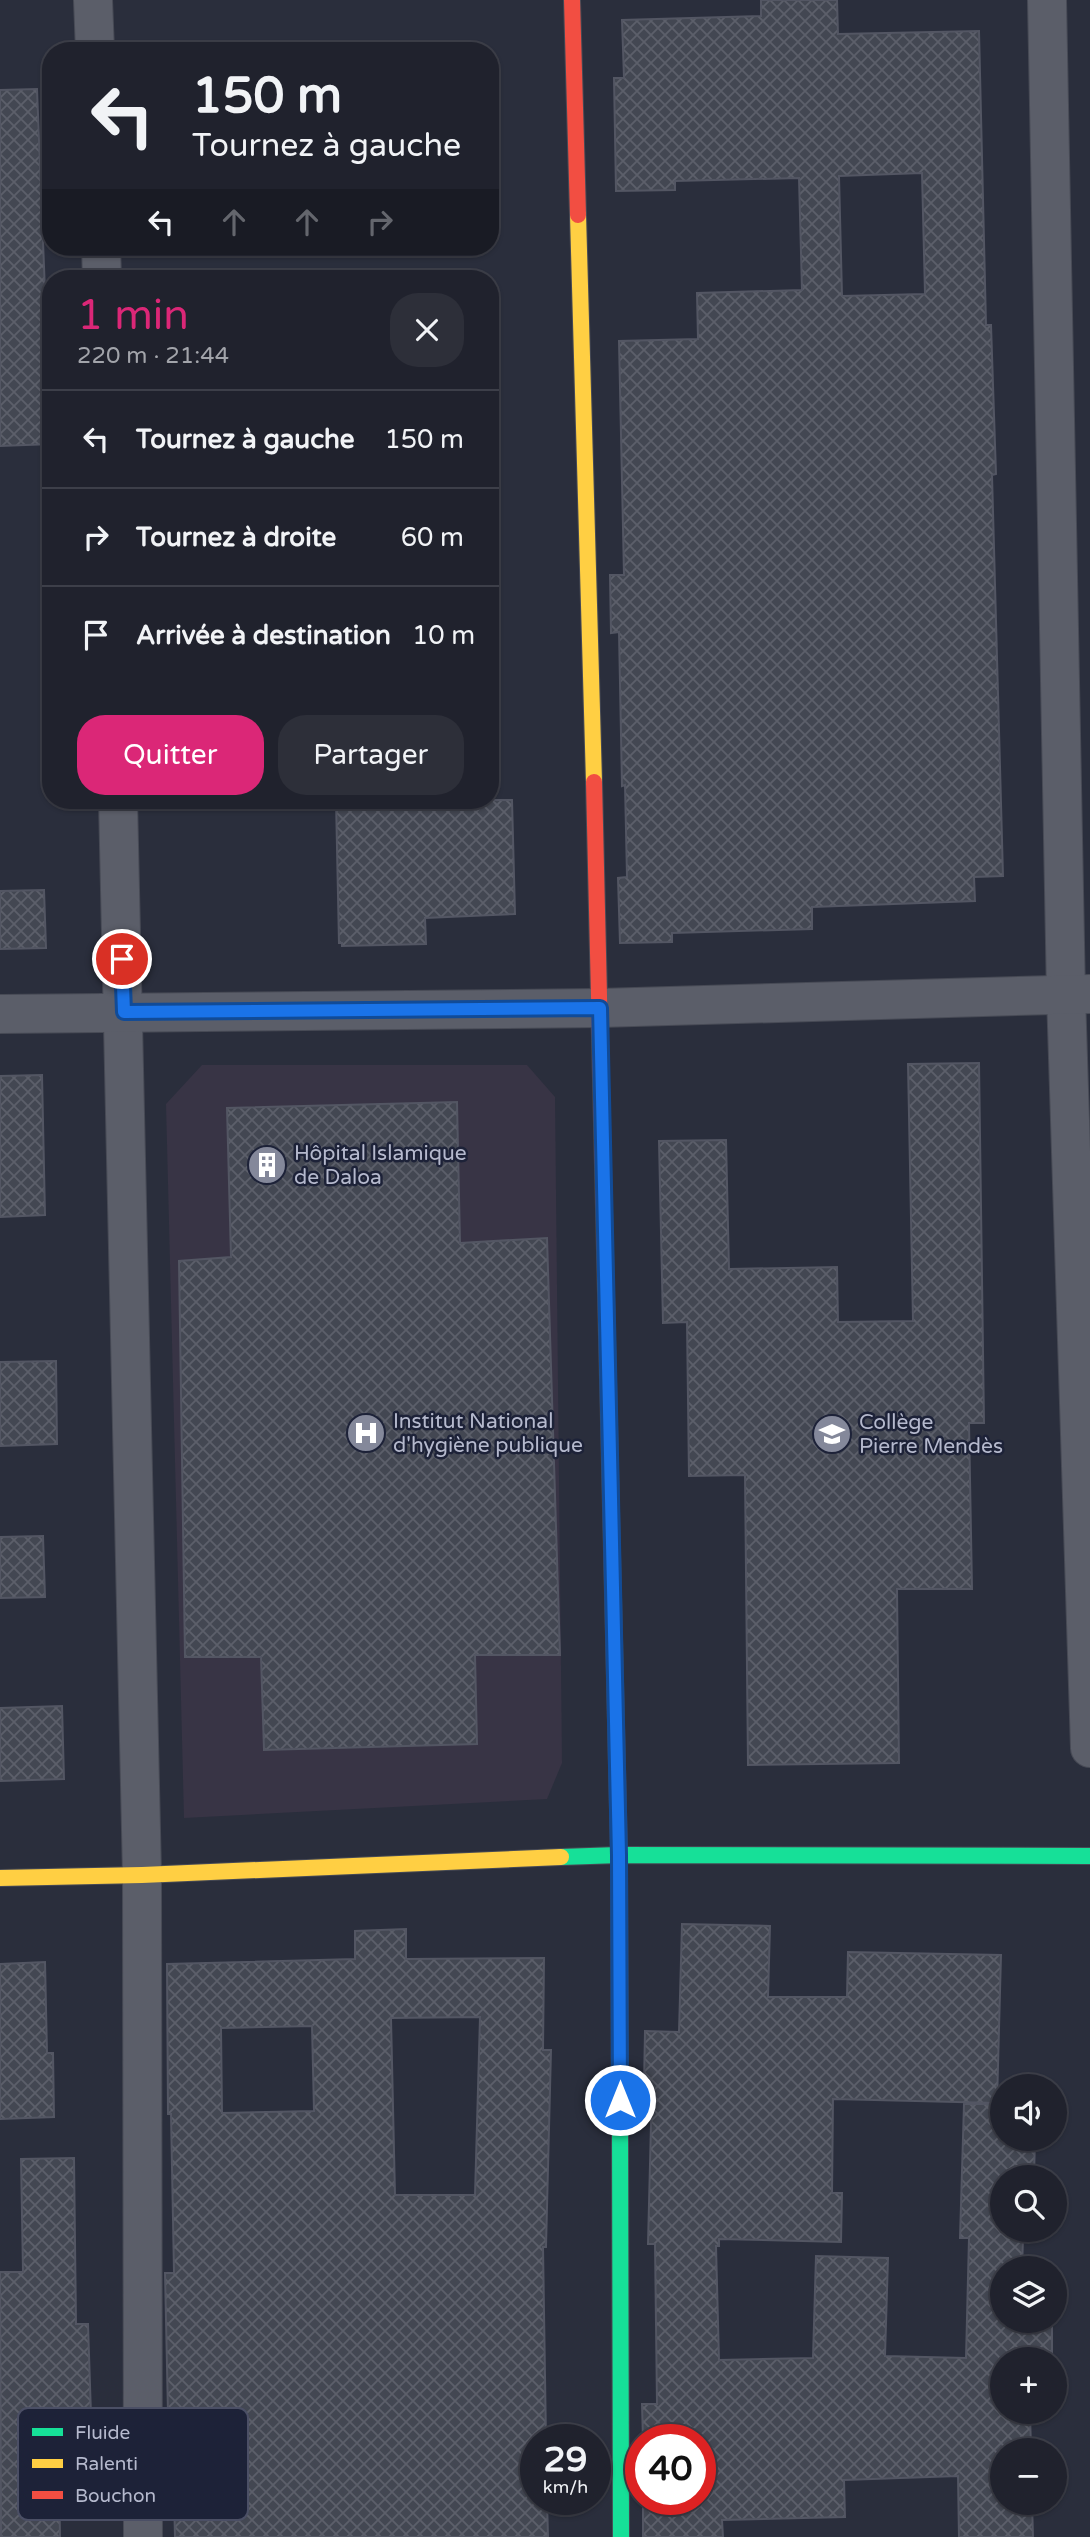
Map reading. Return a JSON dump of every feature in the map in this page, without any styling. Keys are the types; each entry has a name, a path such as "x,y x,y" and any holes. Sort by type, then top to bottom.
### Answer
{"street":[{"path":"93,0 95,42"},
{"path":"572,0 600,1008 619,1855 621,2537"},
{"path":"1047,0 1078,995 1090,1748"},
{"path":"118,809 142,1875 143,2408"},
{"path":"0,1014 600,1008 1078,995"},
{"path":"0,1878 142,1875 619,1855 1090,1856"}],"shaded area":[{"name":"Institut National d'hygiène publique","path":"202,1065 527,1065 555,1097 562,1763 547,1799 184,1818 166,1104"}],"building":[{"path":"761,0 837,0 838,34 979,31 986,325 991,325 996,474 992,475 1003,876 974,877 975,901 812,907 812,929 672,933 672,942 620,943 618,878 627,877 625,785 622,786 619,632 611,633 610,575 624,575 619,341 698,339 697,293 802,290 799,178 675,181 675,190 616,191 614,78 624,78 622,20 761,16","holes":["922,173 925,294 842,296 839,176"]},
{"path":"37,89 44,270 42,270 42,444 0,446 0,90"},
{"path":"499,800 512,800 515,914 425,918 426,944 342,946 342,943 339,943 336,809 499,809"},
{"path":"44,890 46,948 0,949 0,891"},
{"path":"979,1063 984,1423 969,1423 972,1589 897,1589 899,1763 748,1765 745,1475 689,1476 687,1322 663,1323 659,1141 726,1140 729,1269 837,1267 838,1322 913,1321 908,1064"},
{"path":"42,1075 45,1215 0,1217 0,1076"},
{"name":"Institut National d'hygiène publique","path":"457,1102 460,1243 547,1238 560,1655 475,1655 477,1744 264,1750 261,1657 185,1657 179,1261 231,1257 227,1108"},
{"path":"56,1361 57,1444 0,1446 0,1362"},
{"path":"43,1536 45,1597 0,1598 0,1537"},
{"path":"62,1706 64,1779 0,1781 0,1708"},
{"path":"682,1924 770,1926 768,1997 847,1997 848,1952 1001,1955 998,2074 990,2074 990,2103 833,2099 832,2193 842,2193 841,2242 719,2239 719,2246 716,2246 719,2360 813,2358 816,2256 888,2258 885,2356 966,2358 969,2238 960,2238 964,2104 990,2104 990,2151 1035,2151 1034,2165 990,2165 990,2242 1023,2242 1022,2256 990,2256 990,2333 1052,2333 1052,2347 990,2347 990,2424 1030,2424 1031,2438 990,2438 990,2515 1032,2515 1033,2537 959,2537 958,2476 844,2480 845,2517 722,2520 723,2537 643,2537 643,2515 716,2515 716,2424 643,2424 642,2404 657,2404 655,2244 648,2244 652,2084 644,2084 645,2031 679,2032"},
{"path":"406,1929 406,1959 544,1958 543,2050 551,2050 546,2247 543,2247 546,2424 520,2424 520,2515 547,2515 548,2537 175,2537 175,2520 248,2520 248,2408 168,2408 165,2273 174,2273 171,2114 168,2114 167,1964 355,1959 355,1931","holes":["480,2017 475,2195 395,2195 391,2018","312,2026 314,2111 222,2113 221,2028"]},
{"path":"45,1962 47,2053 53,2053 54,2117 0,2119 0,1964"},
{"path":"74,2158 76,2324 88,2324 91,2408 18,2408 18,2520 60,2520 60,2537 1,2537 0,2272 23,2272 21,2159"}],"traffic: fast":[{"path":"561,1857 1090,1856"},
{"path":"620,2125 621,2537"}],"traffic: slow":[{"path":"578,215 594,782"},
{"path":"605,1252 615,1681"},
{"path":"0,1878 142,1875 561,1857"}],"traffic: jam":[{"path":"572,0 578,215"},
{"path":"594,782 605,1252"},
{"path":"615,1681 620,2125"}],"place":[{"name":"Hôpital Islamique de Daloa","path":"267,1165"},
{"name":"Institut National d'hygiène publique","path":"366,1433"},
{"name":"Collège Pierre Mendès","path":"832,1434"}],"route":[{"path":"122,959 124,1012 600,1008 619,1855 620,2100"}]}
